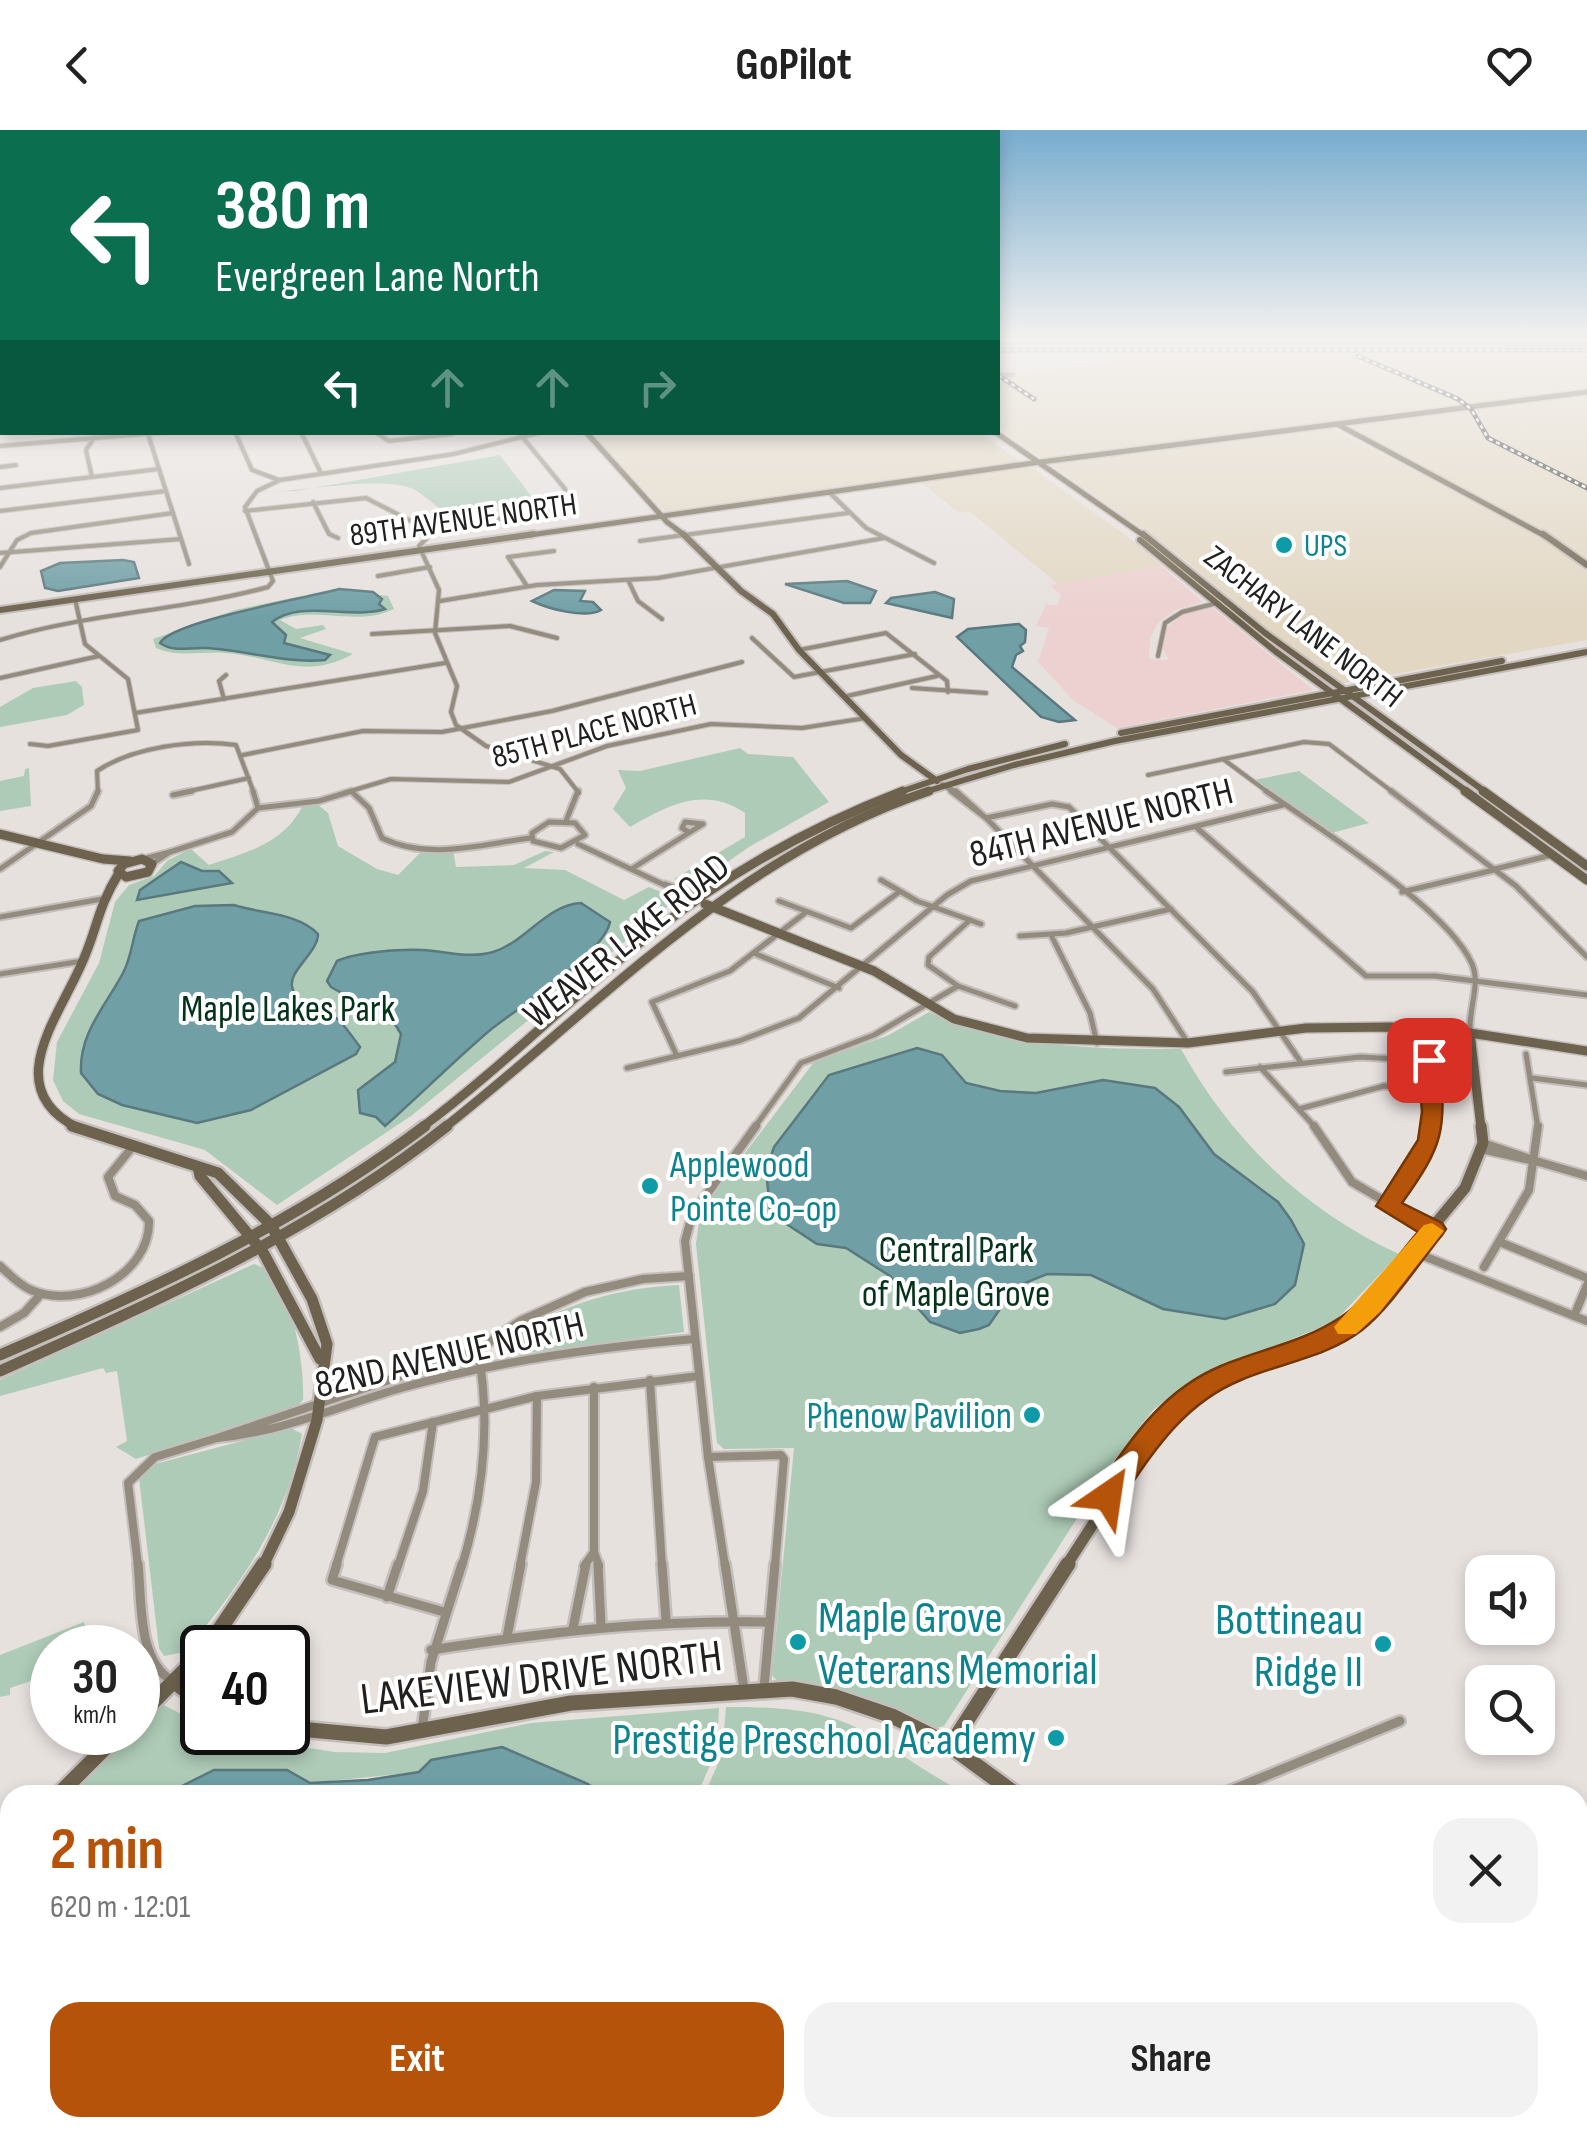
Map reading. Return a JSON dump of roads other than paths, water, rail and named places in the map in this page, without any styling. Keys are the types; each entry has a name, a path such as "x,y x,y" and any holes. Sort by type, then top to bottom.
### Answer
{"street":[{"name":"89TH AVENUE NORTH","path":"0,610 1270,433"},
{"path":"1352,433 1550,538 1587,566"},
{"path":"62,440 68,435"},
{"path":"0,446 140,435"},
{"path":"148,435 189,564"},
{"path":"237,435 252,470 280,480"},
{"path":"302,435 320,471"},
{"path":"378,435 383,440 432,435"},
{"path":"454,435 469,450"},
{"path":"0,640 264,589 273,583 245,511 252,494 280,480 320,471 469,450 517,435"},
{"path":"521,435 565,489 566,498 556,508"},
{"path":"589,435 662,516 780,621 799,650 901,754 986,818 1094,926 1160,997 1188,1044"},
{"name":"ZACHARY LANE NORTH","path":"1000,435 1163,548 1340,694 1587,880"},
{"path":"92,441 86,450 92,477"},
{"name":"ZACHARY LANE NORTH","path":"1010,442 1008,446 1158,553 1237,620 1587,866"},
{"path":"0,467 16,465"},
{"path":"0,488 158,469"},
{"path":"0,511 166,490"},
{"path":"829,492 848,513 884,538 917,550 934,563"},
{"path":"245,511 373,499 402,518 440,524 520,518 556,508 568,510"},
{"path":"313,502 329,534 338,538"},
{"path":"0,567 17,540 38,531 173,513"},
{"path":"640,541 848,513"},
{"path":"440,524 419,543 440,601 435,633 458,686 452,712 459,728 486,746 554,766 577,786 579,796 566,821"},
{"path":"440,601 527,586 628,582 884,538"},
{"path":"0,553 181,539"},
{"path":"527,586 508,558 554,551"},
{"path":"378,576 430,568"},
{"path":"628,582 638,601 662,619"},
{"path":"30,744 48,746 138,730 128,679 85,644 75,599"},
{"path":"1158,656 1156,638 1166,622 1190,608 1227,601"},
{"path":"1237,620 1272,638"},
{"path":"372,634 510,626 557,638"},
{"path":"799,650 878,632 894,635 947,682 948,692"},
{"path":"752,638 769,650 788,676 824,673 914,654"},
{"name":"WEAVER LAKE ROAD","path":"0,1371 171,1294 274,1232 442,1114 705,901 814,828 938,782 1060,752 1587,648"},
{"path":"0,678 100,655"},
{"path":"243,755 363,731 422,734 552,711 742,662"},
{"path":"135,713 445,663"},
{"path":"224,699 219,681 226,675"},
{"path":"847,696 906,686 936,676"},
{"path":"906,686 986,693"},
{"name":"85TH PLACE NORTH","path":"142,860 236,829 249,822 258,808 319,801 400,778 509,782 612,745 711,724 802,728 867,718"},
{"path":"1148,775 1320,741 1495,869 1587,956"},
{"path":"0,870 94,802 96,776 104,764 218,742 236,746 243,755 258,808"},
{"path":"950,1748 1158,1422 1228,1374 1331,1338 1362,1314 1416,1253 1465,1188 1482,1146 1468,1010 1475,980 1466,952 1402,892 1222,758"},
{"path":"173,795 250,778"},
{"path":"351,791 369,808 382,838 417,850 532,838 542,825 566,821 584,830 578,844"},
{"path":"986,818 1060,804 1109,846 1253,992 1283,1030 1300,1061"},
{"name":"84TH AVENUE NORTH","path":"627,1068 788,1024 839,988 933,906 966,883 1282,805"},
{"path":"1196,827 1366,976 1475,980 1587,994"},
{"path":"632,869 687,831"},
{"path":"0,834 103,860 142,860 152,864 148,872 110,888"},
{"path":"532,838 536,844 554,849 578,844 663,884 865,966 926,1005 964,1022 1023,1038 1188,1044 1283,1030 1348,1027 1470,1033 1587,1051"},
{"name":"85TH PLACE NORTH","path":"152,864 170,852"},
{"path":"1402,892 1567,852"},
{"path":"103,860 133,877"},
{"path":"130,861 102,899 84,961 44,1034 36,1057 36,1089 45,1106 70,1127 135,1144 223,1176 274,1232 322,1319 328,1344 320,1360 320,1408 302,1481 282,1532 251,1589 224,1625"},
{"path":"882,880 899,892 981,924"},
{"path":"779,900 851,928 899,892"},
{"path":"0,918 102,899"},
{"path":"1020,936 1051,935 1171,908"},
{"path":"677,1056 650,1005 656,998 713,980 805,913"},
{"path":"970,920 926,961 958,986 1015,1006"},
{"path":"1051,935 1090,1014 1098,1042"},
{"path":"754,953 839,988"},
{"path":"0,974 84,961"},
{"path":"744,1689 708,1457 688,1276 685,1241 692,1215 801,1063 874,1035 958,986"},
{"path":"1484,1267 1525,1207 1539,1162 1541,1126 1526,1054"},
{"path":"1226,1072 1300,1061 1429,1060 1475,1064"},
{"path":"1388,1206 1423,1156 1429,1140 1429,1060"},
{"path":"1260,1067 1324,1137 1346,1176 1388,1206 1434,1229"},
{"path":"1532,1078 1587,1085"},
{"path":"1299,1109 1384,1086 1432,1087"},
{"path":"0,1266 23,1287 41,1294 64,1294 104,1284 143,1254 149,1243 149,1220 135,1206 115,1196 108,1177 135,1144"},
{"path":"1482,1146 1587,1176"},
{"path":"198,1168 200,1176 237,1212 296,1306 310,1350 320,1360"},
{"name":"WEAVER LAKE ROAD","path":"0,1355 256,1242"},
{"path":"1502,1242 1587,1282 1574,1316"},
{"path":"1416,1253 1587,1321"},
{"name":"82ND AVENUE NORTH","path":"320,1408 478,1350 520,1322 585,1292 642,1279 688,1276"},
{"path":"0,1327 24,1313 41,1294"},
{"name":"82ND AVENUE NORTH","path":"174,1682 156,1672 149,1655 131,1520 128,1482 151,1457 320,1408 482,1368 567,1352 695,1339"},
{"path":"422,1731 422,1686 464,1558 478,1489 485,1408 478,1350"},
{"path":"444,1612 339,1584 332,1573 376,1437 537,1396 699,1376"},
{"path":"650,1380 666,1620"},
{"path":"594,1387 594,1552 600,1570 602,1625"},
{"path":"506,1638 536,1482 537,1396"},
{"path":"387,1598 423,1491 433,1422"},
{"path":"708,1457 781,1454 784,1459 764,1689"},
{"path":"573,1628 581,1570 594,1552"},
{"path":"431,1650 602,1625 666,1620 769,1622"},
{"path":"160,1696 180,1676"},
{"path":"174,1682 180,1686"},
{"name":"LAKEVIEW DRIVE NORTH","path":"310,1732 343,1737 387,1737 540,1707 744,1689 807,1690 853,1701 950,1748 1003,1785"},
{"path":"1243,1785 1400,1721"},
{"path":"68,1785 98,1755"}],"water":[{"path":"134,562 139,578 58,591 45,588 41,571 60,563"},
{"path":"847,581 876,591 870,603 844,603 785,584"},
{"path":"339,589 373,592 382,599 379,604 385,609 297,612 272,622 286,635 284,643 330,655 325,660 295,660 221,649 176,649 160,643 170,635 214,619"},
{"path":"554,590 585,591 580,601 593,602 601,610 577,613 532,601"},
{"path":"935,592 954,599 952,618 886,603 891,598"},
{"path":"1019,624 1026,630 1025,642 1012,667 1075,720 1059,722 1041,717 957,637 968,629"},
{"path":"181,862 202,871 219,871 232,883 137,900 140,890"},
{"path":"581,903 610,922 604,935 576,965 489,1031 385,1126 376,1117 360,1113 358,1090 395,1062 401,1034 393,1021 331,987 327,981 337,961 391,951 466,955 493,952 557,910"},
{"path":"234,905 290,918 318,934 313,949 294,976 293,990 307,1004 340,1021 360,1047 356,1054 251,1110 197,1123 122,1105 98,1094 81,1073 84,1045 126,967 139,921 195,906"},
{"path":"917,1048 942,1055 966,1083 1000,1091 1036,1093 1103,1080 1155,1088 1179,1107 1214,1154 1278,1202 1291,1220 1304,1244 1295,1285 1275,1304 1225,1319 1163,1309 1091,1275 1047,1274 1015,1287 989,1325 960,1333 930,1322 890,1276 846,1248 817,1244 776,1217 770,1209 766,1170 774,1147 829,1075"},
{"path":"502,1747 589,1785 184,1785 214,1770 287,1770 310,1783 368,1780 419,1772 431,1760"}],"railway":[{"path":"1485,433 1488,438 1587,488"}],"place":[{"name":"UPS","path":"1284,545"},
{"name":"Applewood Pointe Co-op","path":"650,1186"},
{"name":"Phenow Pavilion","path":"1032,1415"},
{"name":"Maple Grove Veterans Memorial","path":"798,1642"},
{"name":"Bottineau Ridge II","path":"1383,1644"},
{"name":"Prestige Preschool Academy","path":"1056,1738"}],"park label":[{"name":"Maple Lakes Park","path":"288,1008"},
{"name":"Central Park of Maple Grove","path":"956,1271"}]}
